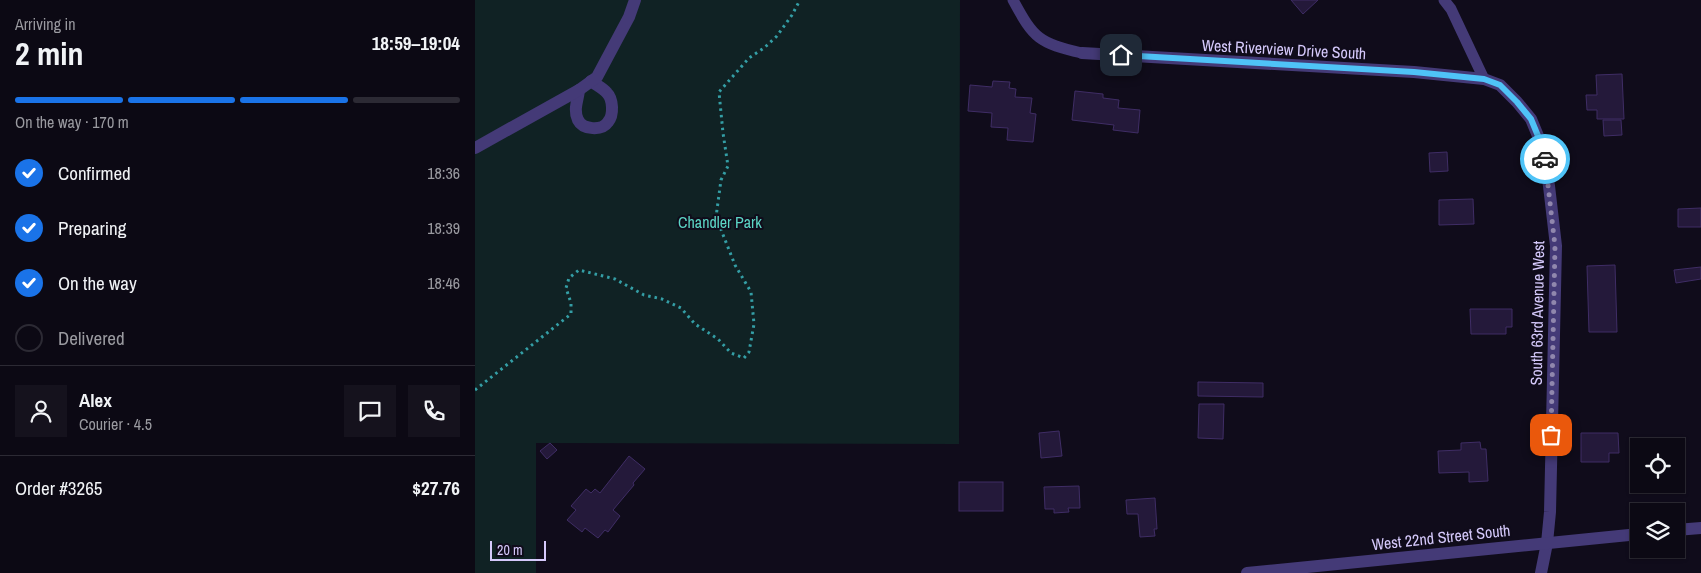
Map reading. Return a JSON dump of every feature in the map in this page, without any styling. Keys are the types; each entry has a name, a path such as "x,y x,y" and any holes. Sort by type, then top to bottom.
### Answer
{"street":[{"path":"475,148 579,90 597,77 629,17 635,0"},
{"name":"West Riverview Drive South","path":"1082,53 1414,72 1484,79"},
{"name":"South 63rd Avenue West","path":"1484,79 1500,85 1531,119 1543,148 1549,186 1555,246 1550,512 1547,543 1541,573"},
{"path":"579,90 575,107 578,120 581,124 592,129 604,126 609,122 611,100 607,92 591,81"},
{"path":"1685,529 1701,528"},
{"name":"West 22nd Street South","path":"1247,573 1630,535"}],"lane":[{"path":"1013,0 1028,28 1039,38 1053,46 1082,53"},
{"path":"1444,0 1451,9 1484,79"}],"path":[{"path":"475,390 571,314 571,303 567,288 569,278 579,270 615,279 644,295 662,299 675,305 681,308 695,324 718,339 731,353 744,358 749,352 754,324 751,292 735,265 716,217 721,180 728,166 719,92 749,58 777,36 800,0"}],"green space":[{"name":"Chandler Park","path":"475,0 960,0 959,444 536,443 536,573 475,573"}],"building":[{"path":"1291,0 1318,0 1303,14"},
{"path":"1622,74 1624,119 1597,119 1597,110 1587,110 1586,95 1597,95 1596,75"},
{"path":"993,81 1010,82 1009,88 1016,89 1015,97 1032,98 1030,113 1036,114 1033,142 1007,140 1008,128 991,127 992,113 968,111 970,85 992,87"},
{"path":"1075,91 1103,94 1103,98 1119,100 1118,108 1140,110 1138,133 1113,130 1114,125 1072,120"},
{"path":"1603,120 1621,120 1622,135 1604,136"},
{"path":"1447,152 1448,171 1430,172 1429,153"},
{"path":"1473,199 1474,224 1439,225 1439,200"},
{"path":"1701,208 1701,227 1678,227 1678,209"},
{"path":"1615,265 1617,332 1589,332 1587,266"},
{"path":"1701,267 1701,279 1676,283 1674,270"},
{"path":"1470,309 1512,309 1512,327 1506,327 1506,334 1471,334"},
{"path":"1198,382 1263,383 1263,397 1198,396"},
{"path":"1199,404 1224,404 1223,439 1198,438"},
{"path":"1059,431 1062,456 1041,458 1039,433"},
{"path":"1581,433 1618,433 1619,453 1609,453 1609,462 1581,462"},
{"path":"1480,442 1481,449 1486,449 1488,481 1469,482 1469,472 1439,473 1438,451 1461,450 1461,443"},
{"path":"550,443 557,450 547,459 540,451"},
{"path":"629,456 645,469 613,510 620,516 608,532 605,530 598,538 585,528 582,532 567,520 576,510 571,506 586,489 591,493 595,489 600,493"},
{"path":"959,482 1003,482 1003,511 959,511"},
{"path":"1079,486 1080,508 1068,508 1069,512 1054,513 1054,509 1045,509 1044,487"},
{"path":"1155,498 1157,529 1154,529 1155,536 1140,537 1138,514 1127,514 1126,500"}],"way so far":[{"path":"1545,159 1555,246 1551,435"}],"route":[{"path":"1121,55 1414,72 1484,79 1500,85 1531,119 1543,148 1545,159"}]}
